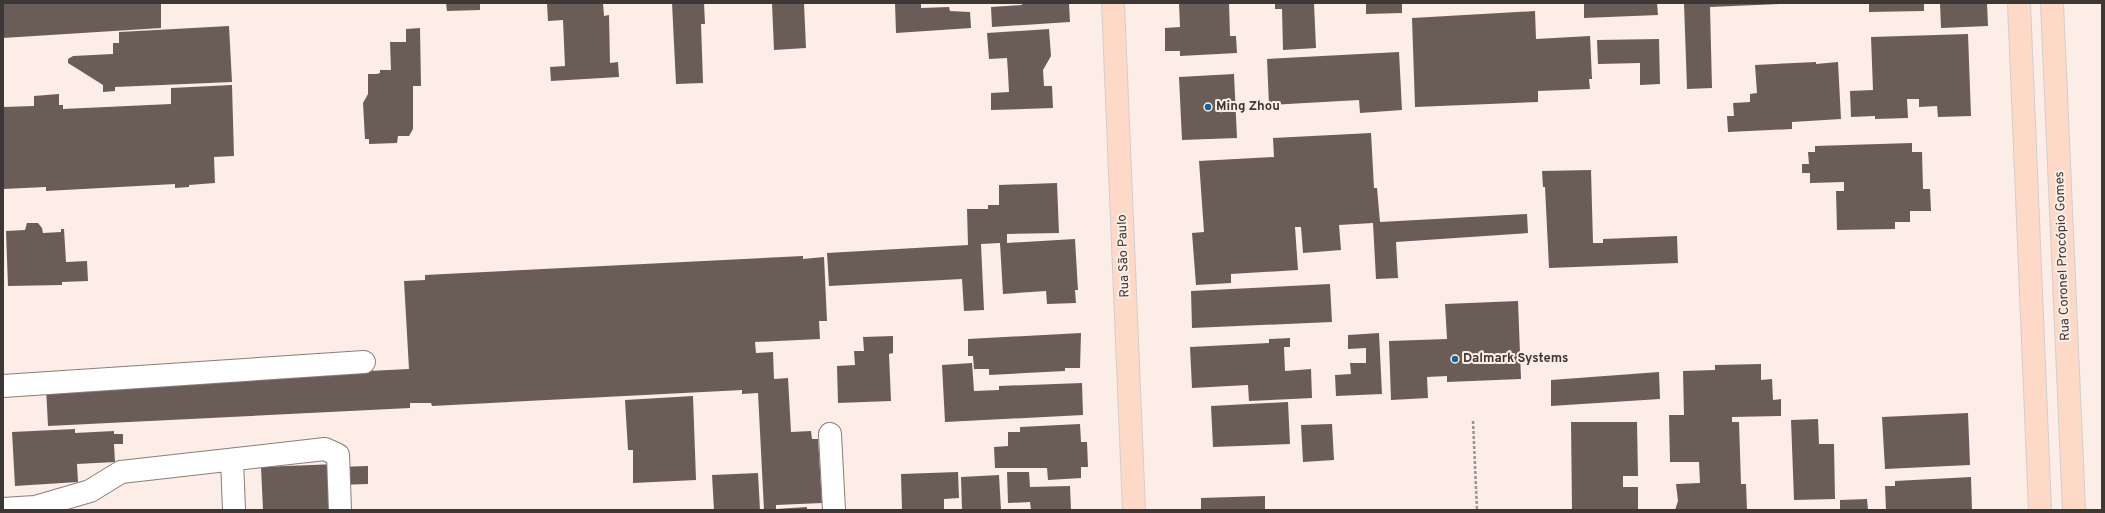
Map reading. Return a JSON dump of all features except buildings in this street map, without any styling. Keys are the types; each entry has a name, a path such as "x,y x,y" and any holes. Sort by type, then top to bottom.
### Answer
{"main road":[{"name":"Rua São Paulo","path":"1113,3 1134,510"},
{"path":"2019,3 2040,510"},
{"name":"Rua Coronel Procópio Gomes","path":"2052,3 2074,510"}],"street":[{"path":"3,386 364,362"},
{"path":"830,434 834,510"},
{"path":"3,509 35,507 90,491 121,472 325,450 338,455 340,510"},
{"path":"232,460 234,510"}],"path":[{"path":"1473,421 1478,510"}],"place":[{"name":"Ming Zhou","path":"1208,107"},
{"name":"Dalmark Systems","path":"1455,359"}]}
